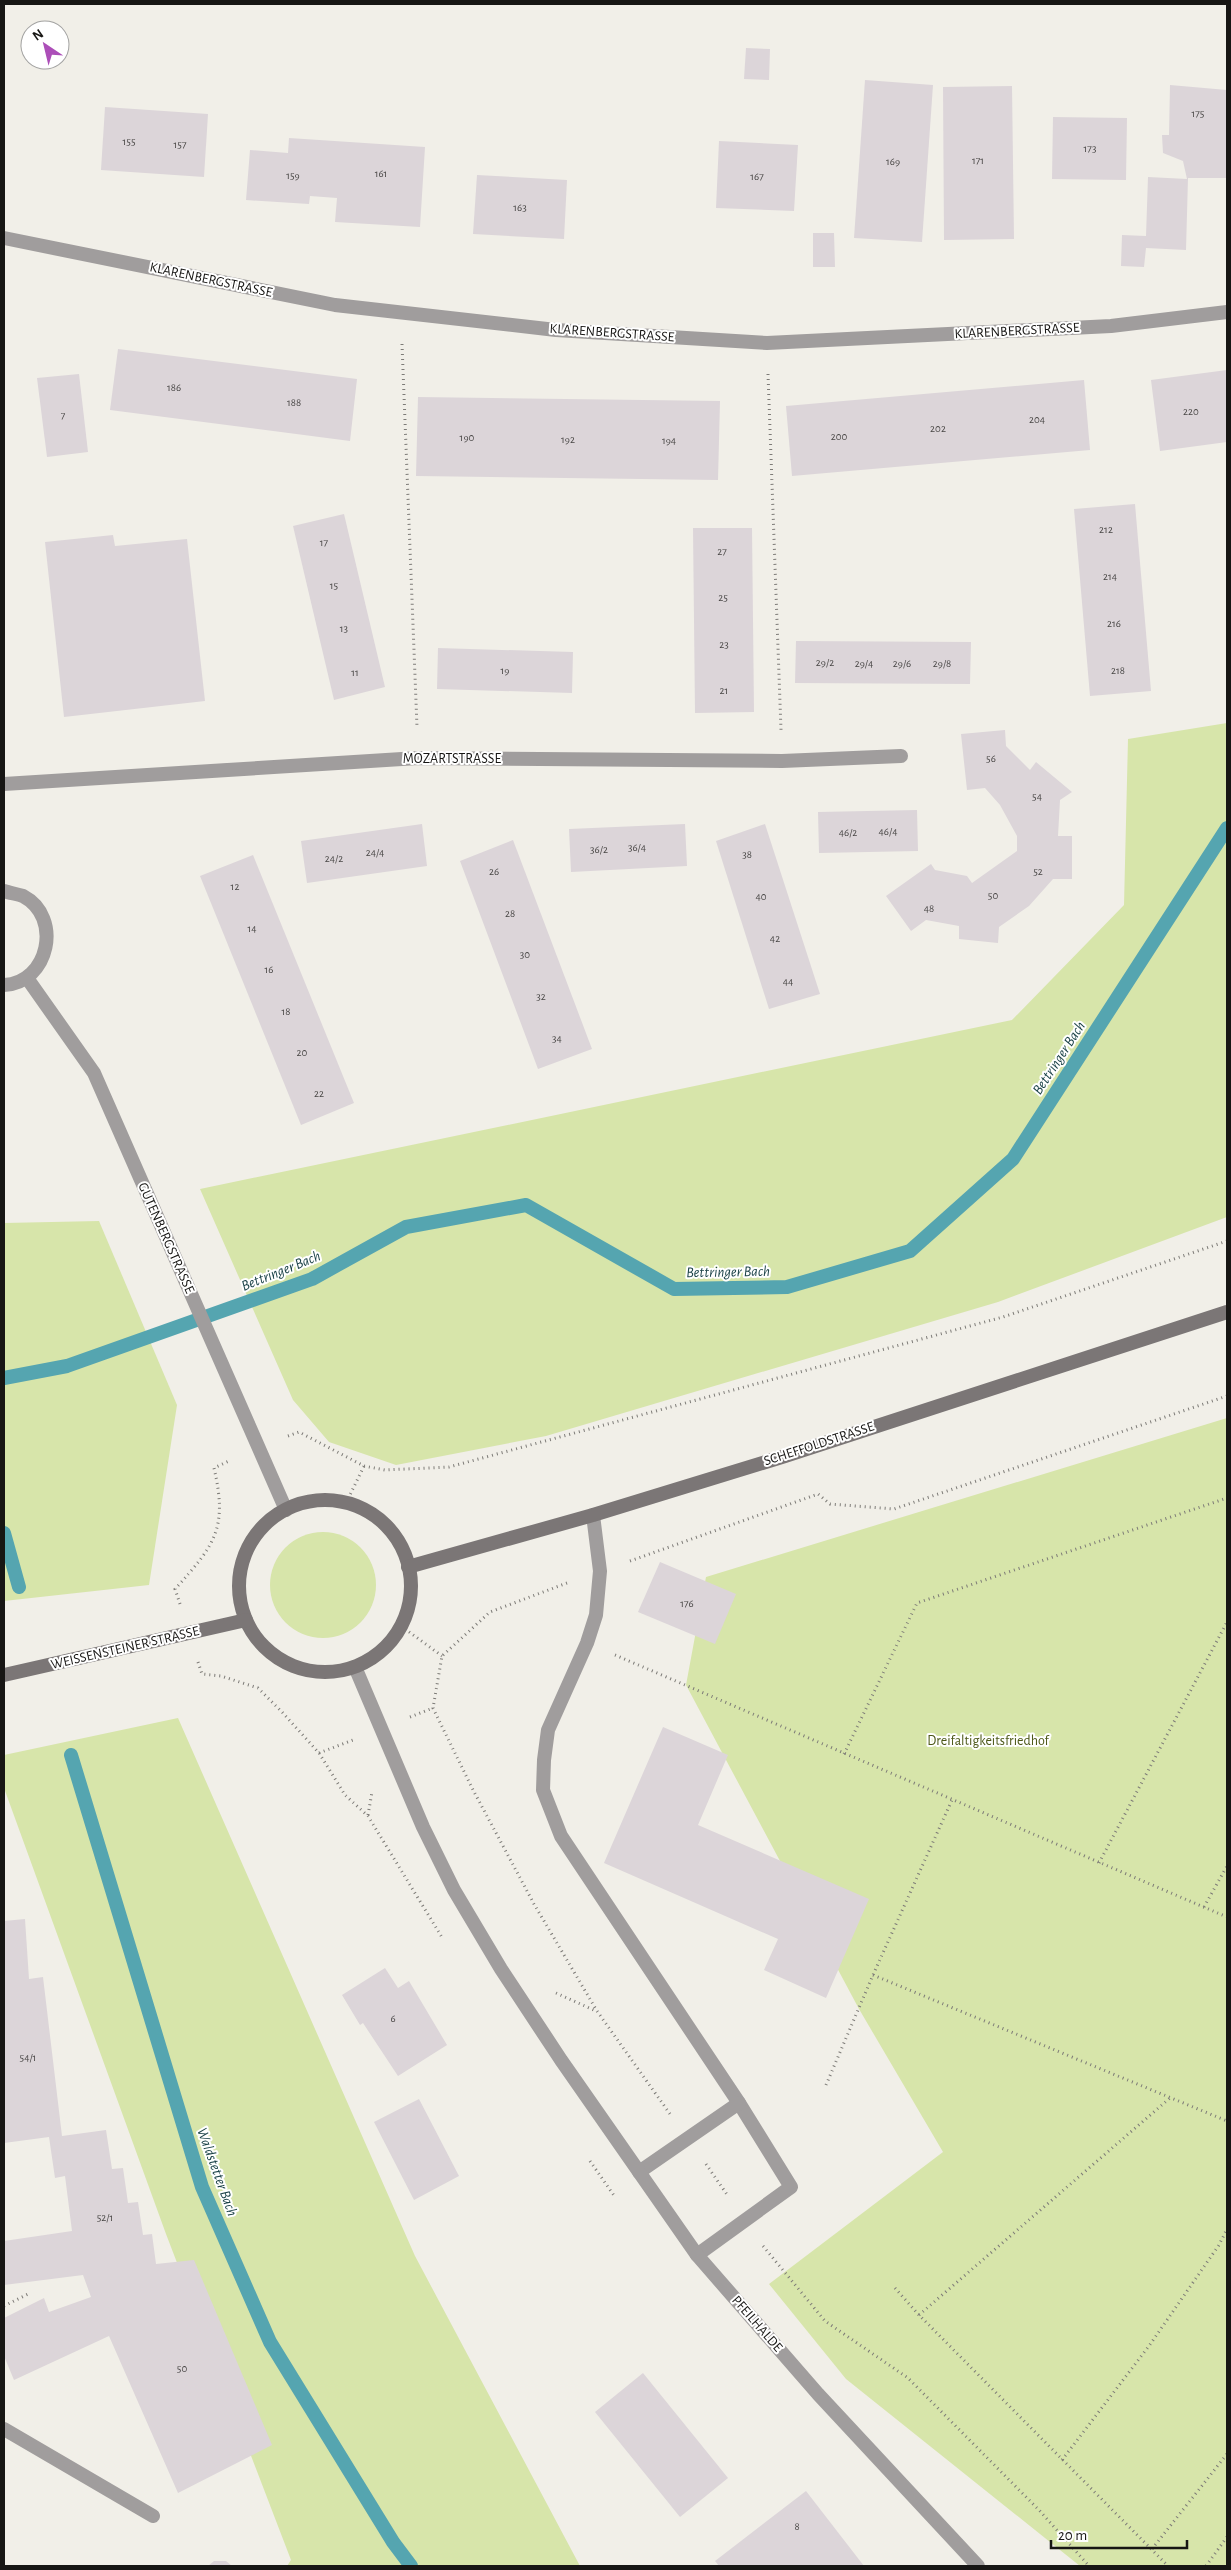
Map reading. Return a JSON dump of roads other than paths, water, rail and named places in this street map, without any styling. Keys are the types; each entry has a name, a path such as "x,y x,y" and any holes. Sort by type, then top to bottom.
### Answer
{"main road":[{"name":"SCHEFFOLDSTRASSE","path":"408,1567 592,1515 987,1391 1227,1312"},
{"path":"309,1502 346,1503 368,1512 386,1526 400,1545 408,1567 410,1597 401,1626 381,1650 355,1666 330,1672 317,1672 292,1666 269,1652 252,1632 246,1620 239,1589 244,1558 260,1530 286,1510 309,1502"},
{"name":"WEISSENSTEINER STRASSE","path":"4,1675 246,1620"}],"street":[{"name":"KLARENBERGSTRASSE","path":"4,238 335,305 556,330 766,343 1111,326 1227,312"},
{"name":"MOZARTSTRASSE","path":"4,784 418,758 782,761 901,756"},
{"path":"4,890 23,896 38,909 47,926 48,946 40,964 27,978 4,984"},
{"name":"GUTENBERGSTRASSE","path":"27,978 94,1073 286,1510"},
{"path":"592,1515 600,1571 596,1615 587,1643 548,1730 544,1760 544,1790 561,1836 739,2103 791,2187 697,2254"},
{"name":"PFEILHALDE","path":"355,1666 423,1826 454,1890 501,1969 561,2060 697,2254 818,2394 978,2566"},
{"path":"639,2172 739,2103"},
{"path":"4,2429 153,2516"}],"waterway":[{"name":"Bettringer Bach","path":"4,1378 67,1366 312,1279 406,1227 526,1205 674,1289 787,1287 910,1251 1013,1159 1227,828"},
{"name":"Waldstetter Bach","path":"4,1533 19,1587"},
{"name":"Waldstetter Bach","path":"71,1755 202,2187 270,2342 393,2542 411,2566"}],"park label":[{"name":"Dreifaltigkeitsfriedhof","path":"988,1741"}]}
